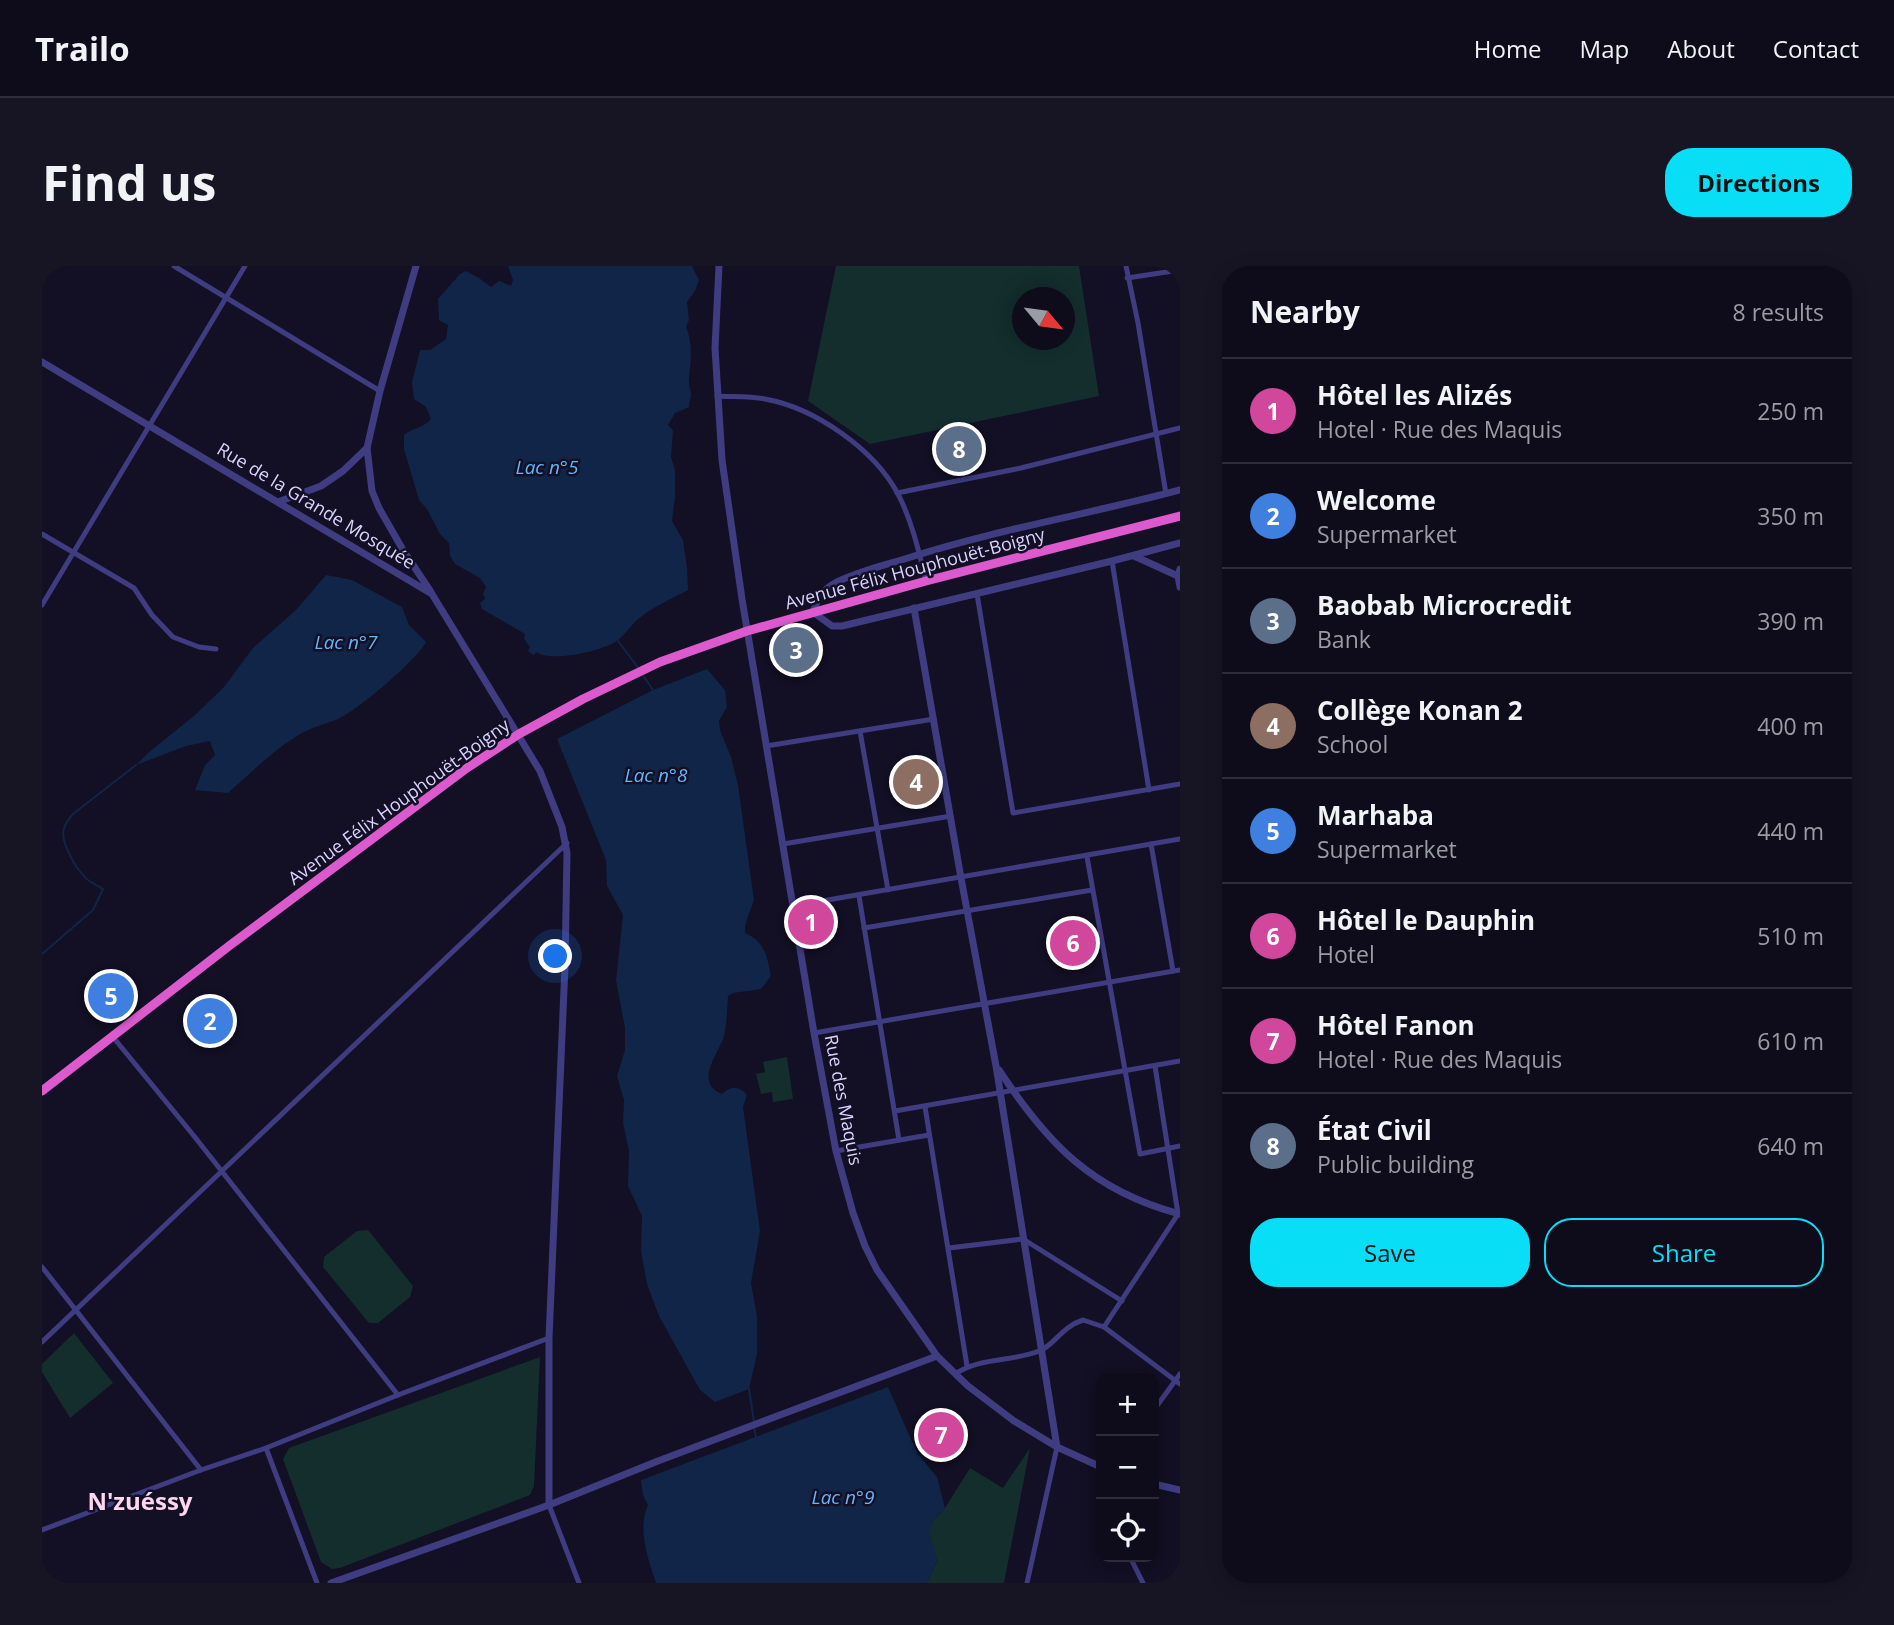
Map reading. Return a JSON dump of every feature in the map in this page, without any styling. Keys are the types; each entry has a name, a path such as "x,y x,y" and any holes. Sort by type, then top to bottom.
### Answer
{"highway":[{"name":"Avenue Félix Houphouët-Boigny","path":"42,1091 467,768 519,734 583,699 660,662 747,631 926,581 1180,516"}],"street":[{"path":"174,266 380,391"},
{"path":"42,605 245,266"},
{"path":"416,266 380,391 367,448 372,491 379,508 403,551 432,594"},
{"name":"Rue des Maquis","path":"719,266 715,348 722,460 747,631 814,1033 836,1151 853,1213 865,1246 891,1292 937,1356 1004,1414 1057,1447 1096,1465"},
{"path":"1126,266 1166,494"},
{"path":"1127,278 1180,270"},
{"name":"Rue de la Grande Mosquée","path":"42,362 432,594 540,771 567,843"},
{"path":"716,396 762,398 789,405 837,430 865,454 897,493 908,519 926,581"},
{"path":"897,493 1021,468 1180,428"},
{"path":"278,502 321,486 344,471 367,448"},
{"path":"1180,491 993,533 919,554 835,583 821,594 813,612 823,621 837,626 1180,543"},
{"path":"42,534 134,588 152,615 173,637 199,647 216,649"},
{"path":"1133,556 1179,572 1180,587"},
{"path":"1112,561 1149,790"},
{"path":"976,594 1013,813 1180,784"},
{"path":"914,608 996,1066 1057,1447 1027,1583"},
{"path":"766,746 934,719"},
{"path":"860,731 888,890"},
{"path":"783,844 951,816"},
{"path":"793,906 1180,839"},
{"path":"42,1342 567,843"},
{"path":"567,843 565,966 549,1338 550,1505 579,1583"},
{"path":"1151,844 1172,971"},
{"path":"1087,857 1140,1154 1180,1146"},
{"path":"864,928 1092,890"},
{"path":"859,896 899,1140"},
{"path":"814,1033 1180,970"},
{"path":"113,1037 398,1395"},
{"path":"895,1111 1180,1061"},
{"path":"996,1066 1058,1148 1079,1166 1121,1192 1179,1214"},
{"path":"1104,1327 1179,1214 1155,1066"},
{"path":"925,1107 967,1366"},
{"path":"836,1151 929,1135"},
{"path":"949,1248 1023,1239 1122,1301"},
{"path":"42,1267 201,1470"},
{"path":"955,1374 967,1366 1042,1351 1074,1323 1083,1320 1104,1327 1177,1382"},
{"path":"42,1530 266,1448 549,1338"},
{"path":"331,1583 550,1505 658,1461 937,1356"},
{"path":"1159,1404 1177,1382 1180,1374"},
{"path":"266,1448 317,1583"},
{"path":"1159,1485 1180,1490"},
{"path":"1132,1562 1143,1583"},
{"path":"42,1575 45,1583"}],"green space":[{"path":"836,266 1079,266 1099,396 870,444 808,401"},
{"path":"787,1057 793,1099 773,1102 772,1092 761,1094 756,1074 765,1072 763,1062"},
{"path":"368,1230 413,1286 410,1297 378,1323 369,1323 323,1267 324,1257 357,1231"},
{"path":"74,1333 113,1383 70,1418 42,1372 42,1364"},
{"path":"540,1357 534,1486 530,1495 340,1568 332,1569 321,1562 283,1459 289,1448"},
{"path":"1030,1448 1004,1583 927,1583 937,1560 929,1538 931,1523 945,1508 970,1468 1003,1488"}],"water":[{"name":"Lac n°5","path":"508,266 692,266 699,280 687,302 689,320 686,327 691,352 689,407 675,413 668,425 673,430 671,457 675,470 672,521 683,540 688,590 634,622 621,638 611,644 577,654 553,656 537,652 533,655 528,651 530,647 524,639 525,634 482,609 480,603 485,599 483,594 486,587 480,578 455,564 450,556 449,543 440,534 419,500 404,449 404,435 431,419 426,407 414,399 412,382 420,350 430,350 446,339 448,325 439,320 438,299 460,274 466,271 491,287 499,281 511,286 513,280"},
{"name":"Lac n°7","path":"326,575 352,580 402,607 409,625 426,642 421,650 400,672 359,706 338,719 294,738 228,793 195,790 205,765 215,755 210,741 186,746 136,765 224,687 253,648 296,610"},
{"name":"Lac n°8","path":"707,669 725,690 727,707 719,721 720,730 738,785 754,900 745,933 761,945 771,976 761,989 728,996 724,1036 709,1075 713,1089 722,1094 734,1088 747,1095 743,1107 760,1231 751,1283 757,1317 757,1354 749,1389 715,1402 700,1390 659,1316 647,1284 641,1251 642,1216 628,1186 629,1151 623,1123 624,1100 617,1076 625,1050 625,1028 616,980 623,915 607,886 606,860 557,739 653,690"},
{"name":"Lac n°9","path":"888,1387 917,1453 937,1477 945,1508 933,1522 930,1532 937,1560 927,1583 656,1583 645,1544 643,1524 648,1505 643,1495 641,1480"}],"waterway":[{"path":"618,641 639,669"},
{"path":"642,674 653,690"},
{"path":"42,954 93,910 103,889 90,882 74,862 64,839 65,826 73,814 136,765"},
{"path":"749,1389 754,1422"},
{"path":"754,1427 756,1437"}],"place":[{"name":"État Civil","path":"959,449"},
{"name":"Baobab Microcredit","path":"796,650"},
{"name":"Collège Konan 2","path":"916,782"},
{"name":"Hôtel les Alizés","path":"811,922"},
{"name":"Hôtel le Dauphin","path":"1073,943"},
{"name":"Marhaba","path":"111,996"},
{"name":"Welcome","path":"210,1021"},
{"name":"Hôtel Fanon","path":"941,1435"}],"district":[{"name":"N'zuéssy","path":"140,1502"}]}
